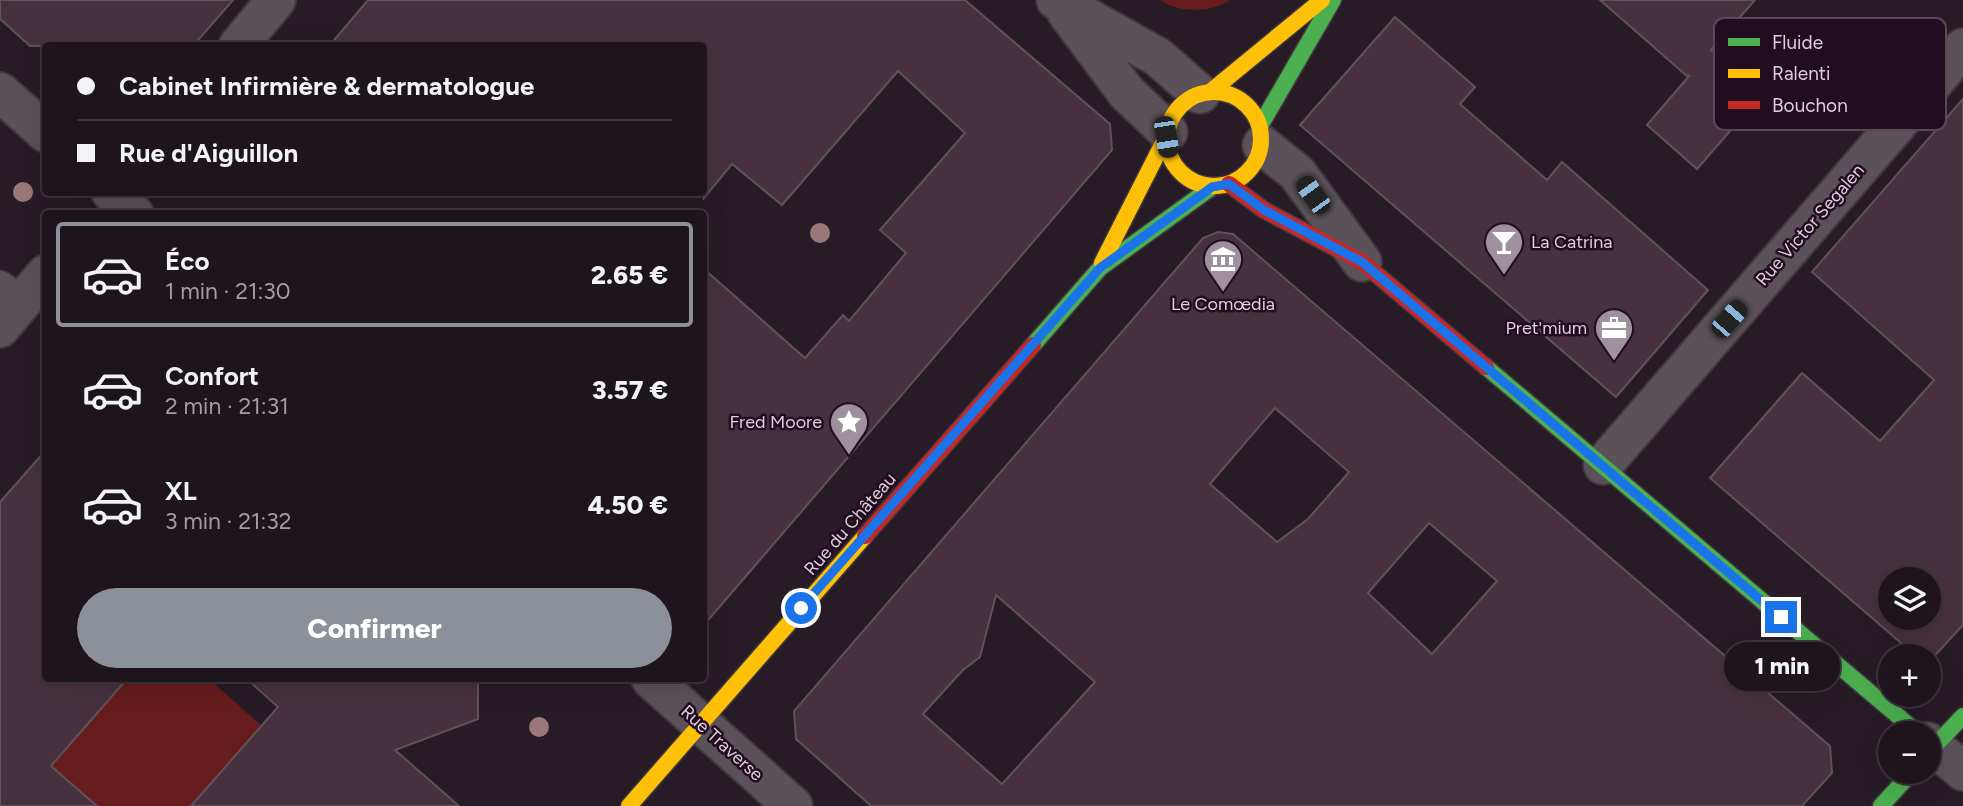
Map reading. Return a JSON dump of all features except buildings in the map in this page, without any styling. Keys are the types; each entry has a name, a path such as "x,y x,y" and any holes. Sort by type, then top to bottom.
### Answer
{"main road":[{"path":"1322,0 1205,93 1183,103 1171,119 1167,135 1169,156 1181,173 1195,182 1212,187 1229,184 1244,177 1256,163 1261,136 1333,0"},
{"path":"1205,93 1219,91 1237,96 1252,108 1261,136"},
{"name":"Rue du Château","path":"1100,268 1167,135"},
{"path":"1229,184 1264,210 1362,262 1603,465 1892,721"},
{"name":"Rue du Château","path":"629,806 1100,268 1212,187"},
{"path":"1941,735 1963,716"},
{"path":"1881,806 1898,784"}],"street":[{"path":"241,42 276,0"},
{"path":"1057,2 1158,57 1205,93"},
{"path":"1057,2 1126,92 1167,135"},
{"name":"Rue Victor Segalen","path":"1946,68 1963,48"},
{"path":"0,92 42,129"},
{"name":"Rue Victor Segalen","path":"1603,465 1892,130"},
{"path":"1261,136 1297,173 1362,262"},
{"path":"7,306 42,277"},
{"name":"Rue Traverse","path":"654,682 793,806"},
{"path":"1941,759 1963,771"}],"shaded area":[{"path":"1160,0 1230,0 1214,7 1195,10 1176,7"},
{"path":"124,682 212,682 262,726 191,806 97,806 51,766"}],"traffic: fast":[{"path":"1260,126 1333,0"},
{"path":"1033,345 1100,268 1212,187"},
{"path":"1486,367 1904,721"},
{"path":"1941,739 1963,716"},
{"path":"1881,806 1901,784"}],"traffic: slow":[{"path":"1210,92 1322,0"},
{"path":"1205,92 1223,92 1248,105 1258,121 1261,139 1258,157 1248,173 1223,186 1205,186 1180,173 1167,148 1167,130 1180,105 1205,92"},
{"path":"1102,263 1166,137"},
{"path":"629,806 865,536"}],"traffic: jam":[{"path":"1229,184 1264,210 1362,262 1486,367"},
{"path":"865,536 1033,345"}],"place":[{"name":"La Catrina","path":"1504,276"},
{"name":"Le Comœdia","path":"1223,293"},
{"name":"Pret'mium","path":"1614,362"},
{"name":"Fred Moore","path":"849,456"}],"route":[{"path":"801,608 1100,268 1212,187 1229,184 1264,210 1362,262 1781,617"}]}
